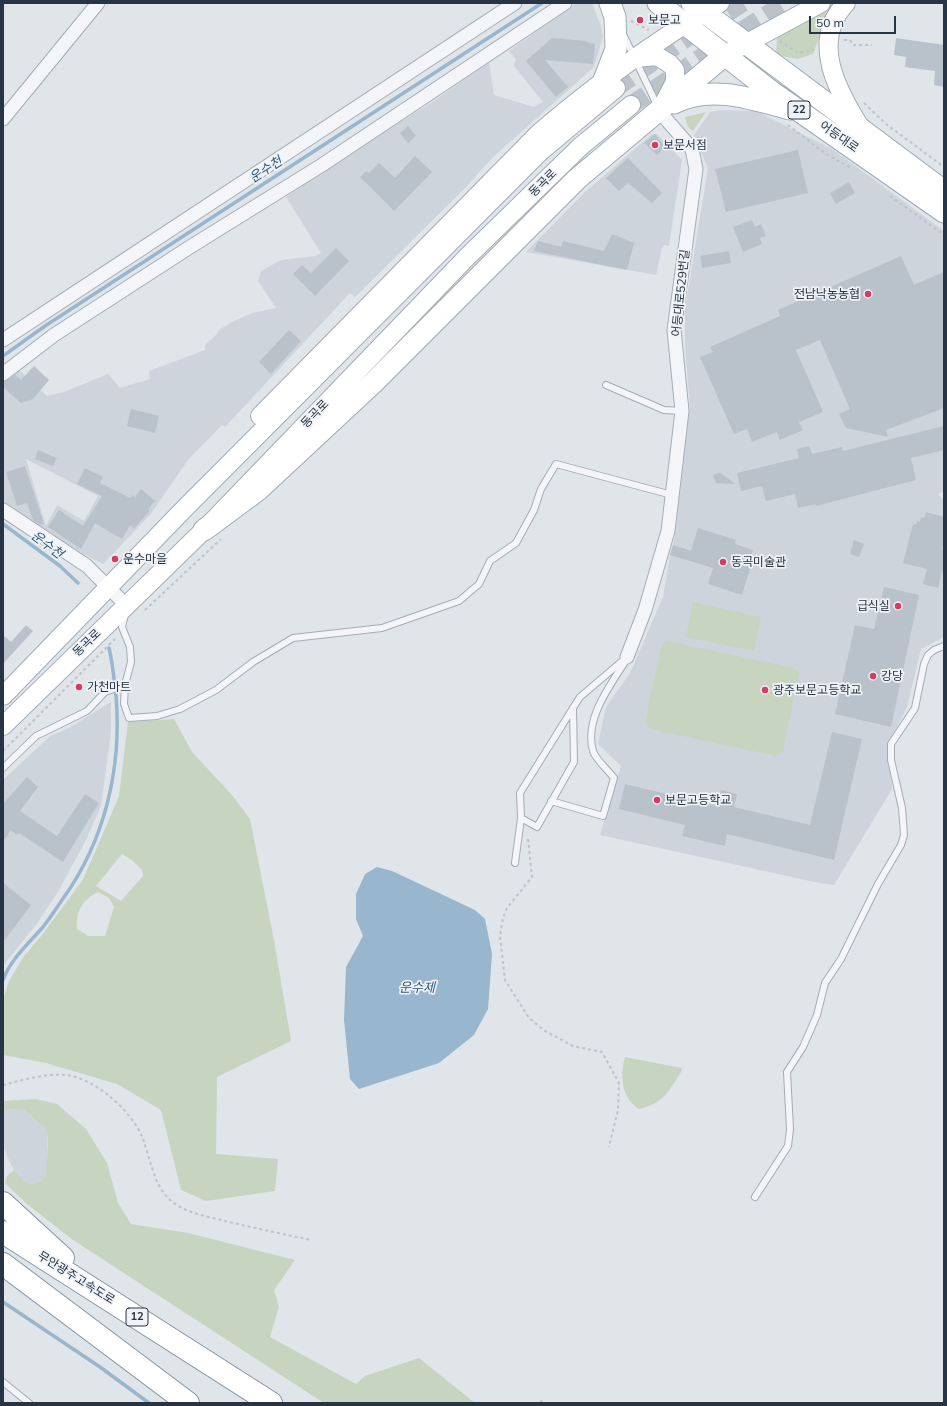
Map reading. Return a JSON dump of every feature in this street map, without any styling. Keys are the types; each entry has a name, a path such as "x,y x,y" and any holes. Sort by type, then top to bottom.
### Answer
{"highway":[{"path":"3,1203 105,1296"},
{"name":"무안광주고속도로","path":"3,1232 271,1403"},
{"path":"3,1264 188,1403"},
{"path":"3,1282 64,1318 90,1328"}],"main road":[{"name":"어등대로","path":"658,3 772,92 944,212"},
{"path":"787,3 798,9 814,6"},
{"path":"846,3 837,13 832,24 828,40 829,58 832,73 838,87 863,131"},
{"name":"어등대로","path":"705,6 745,43 944,191"},
{"name":"동곡로","path":"3,696 185,508 225,452 538,133 571,105 610,84 634,58 684,24 705,6"},
{"path":"204,530 258,490 373,383 578,179 725,55 814,6"},
{"path":"610,84 616,49 618,13"},
{"path":"634,58 657,56 670,64 675,70 675,82 659,111"},
{"path":"659,111 678,101 698,94 712,93 802,112"},
{"name":"동곡로","path":"3,726 204,530 468,256 581,146 631,105"},
{"path":"3,730 17,712"}],"street":[{"path":"3,119 98,3"},
{"path":"3,340 515,3"},
{"path":"3,374 54,335 190,247 322,165 565,3"},
{"name":"어등대로529번길","path":"627,657 645,610 668,531 682,411 674,330 696,169 692,149 659,111"},
{"path":"3,510 88,566 127,606"}],"lane":[{"name":"어등대로529번길","path":"618,13 634,58 659,111"},
{"path":"606,385 664,410 682,411"},
{"path":"127,606 122,627 130,646 131,662 123,687 124,704 129,718 157,716 180,708 216,690 253,662 293,638 382,628 459,601 479,584 490,561 516,543 534,510 541,489 556,464 672,495"},
{"path":"755,1197 788,1146 790,1130 787,1072 803,1047 817,1015 825,983 842,959 878,884 901,845 904,835 902,808 891,760 891,744 914,708 924,664 928,655 934,650 944,646"},
{"path":"514,864 523,819 520,793 580,697 627,657"},
{"path":"552,801 603,816 614,778 594,752 591,728 606,693 627,657"},
{"path":"3,768 36,736 87,710 105,692 123,687"},
{"path":"523,819 537,827 574,762 573,708"},
{"path":"3,1382 29,1403"}],"path":[{"path":"618,13 649,30"},
{"path":"777,39 798,53 817,50"},
{"path":"843,40 850,40 853,45 872,45"},
{"path":"864,103 886,124 944,166"},
{"path":"783,123 826,154 852,169"},
{"path":"889,195 944,235"},
{"path":"145,610 226,534"},
{"path":"3,751 123,630"},
{"path":"523,819 532,877 508,908 503,918 500,936 505,980 528,1018 545,1031 573,1046 602,1052 619,1083 618,1110 609,1147"},
{"path":"3,1085 36,1077 66,1075 93,1085 123,1107 142,1136 161,1190 169,1200 182,1208 202,1215 311,1240"},
{"path":"541,1403 542,1397"}],"shaded area":[{"path":"577,3 592,3 601,26 603,37 594,67 493,157 465,188 355,297 350,293 225,427 222,425 188,460 150,515 103,564 42,533 3,503 3,381 5,377 17,368 47,396 64,392 108,374 120,388 150,379 149,371 205,350 205,345 217,334 219,330 232,322 252,313 276,308 258,281 261,271 281,260 316,256 321,253 286,197 342,158 431,103 489,63 494,95 534,107 543,102 514,66 516,59 509,51","holes":["26,459 98,496 84,521 57,505 46,526"]},
{"path":"719,110 756,111 832,149 944,231 944,491 938,494 944,500 944,637 921,649 907,707 887,747 892,789 834,885 600,835 621,766 598,744 606,707 630,673 663,597 670,555 674,541 690,406 685,346 685,309 708,168 694,135 710,112"},
{"path":"652,134 657,134 682,160 669,246 664,245 662,248 656,275 526,252 584,193"},
{"path":"111,702 111,732 101,806 86,840 59,890 38,922 3,966 3,780 50,736 69,728"},
{"path":"3,1109 24,1110 47,1130 48,1164 46,1175 41,1181 30,1184 24,1181 14,1170 5,1149 3,1148"}],"green space":[{"path":"829,3 832,3 813,54 798,59 776,55 777,36"},
{"path":"706,112 693,131 688,127 685,117"},
{"path":"693,602 761,617 754,651 686,637"},
{"path":"667,641 794,668 799,672 783,752 776,756 650,729 645,722 661,647"},
{"path":"174,719 192,752 232,795 250,819 274,940 291,1041 217,1077 216,1154 278,1159 275,1191 206,1201 181,1190 161,1110 117,1084 46,1063 3,1055 3,1000 9,981 24,956 42,935 82,881 119,796 128,722","holes":["122,854 133,861 142,870 143,876 121,901 96,886","98,892 109,898 114,907 105,936 88,936 77,929 79,911 84,902"]},
{"path":"625,1057 682,1068 669,1091 660,1100 647,1107 639,1109 629,1099 623,1086 622,1078"},
{"path":"36,1099 57,1104 86,1129 107,1163 118,1203 131,1224 188,1233 295,1260 274,1290 279,1306 270,1337 356,1384 365,1376 419,1358 475,1403 324,1403 73,1240 27,1204 5,1183 7,1176 14,1170 24,1181 30,1184 41,1181 46,1175 48,1146 47,1130 24,1110 3,1109 3,1101"}],"water":[{"name":"운수제","path":"377,867 392,871 475,910 485,919 492,954 488,1009 474,1035 439,1063 359,1089 350,1079 344,1020 346,967 363,936 356,919 356,894 365,874"}],"building":[{"path":"552,38 586,41 595,44 593,64 545,60 568,87 556,97 526,61"},
{"path":"896,38 944,45 944,87 934,85 935,71 905,67 906,57 894,55"},
{"path":"408,126 416,136 408,143 400,133"},
{"name":"보문서점","path":"655,134 665,147 657,155 644,143"},
{"path":"798,150 808,193 726,212 715,169"},
{"path":"415,156 432,172 394,211 360,177 366,171 369,173 379,163 395,178"},
{"path":"628,158 662,193 652,203 628,183 619,191 606,178"},
{"path":"849,182 855,193 836,204 830,193"},
{"path":"752,220 755,227 761,224 766,236 760,238 762,244 743,252 733,227"},
{"path":"612,234 634,243 627,270 534,251 538,241 561,247 563,241 604,251"},
{"path":"336,248 349,261 315,296 293,274 302,265 311,273"},
{"path":"729,251 731,263 702,268 700,256"},
{"path":"901,256 914,285 944,272 944,408 886,430 888,437 846,428 839,414 850,409 820,340 796,350 823,412 799,422 803,430 780,440 777,432 752,442 747,429 734,434 700,357 713,352 710,347 780,316 778,310"},
{"path":"289,330 301,341 271,374 259,362"},
{"path":"34,366 49,380 33,399 21,403 3,387 3,383 15,375 21,380"},
{"path":"131,409 159,416 155,433 127,426"},
{"path":"944,426 944,450 911,458 916,480 816,506 816,504 798,508 795,494 766,501 762,486 741,491 737,473 799,458 797,449 809,446 812,454 842,447 843,451"},
{"path":"38,450 57,458 53,466 35,459"},
{"path":"25,466 44,524 40,525 33,520 27,503 17,506 6,472"},
{"path":"85,468 103,477 100,483 130,498 133,495 135,497 141,489 155,501 148,509 150,510 134,529 130,525 122,539 95,523 81,549 48,527 59,510 83,526 92,512 102,496 77,484"},
{"path":"720,473 736,484 716,483 713,476 714,474"},
{"path":"926,512 944,517 944,541 942,550 944,551 944,571 942,571 938,588 923,584 927,569 903,563 913,524 916,525 917,521 920,522 921,517 924,518"},
{"name":"동곡미술관","path":"698,528 736,540 735,544 753,550 751,555 754,556 742,595 708,584 713,568 670,555 673,545 691,551"},
{"path":"854,540 864,544 859,557 850,554"},
{"name":"강당","path":"884,587 919,595 891,727 835,714 855,625 874,629"},
{"path":"26,625 33,631 3,664 3,635 11,642"},
{"name":"보문고등학교","path":"832,732 862,739 834,860 727,834 725,846 682,836 685,825 619,809 625,784 717,806 721,790 737,794 734,807 810,825"},
{"path":"27,777 38,787 20,811 57,836 85,794 99,803 63,862 19,833 17,835 11,830 3,842 3,804"},
{"path":"3,883 31,905 3,942"}],"waterway":[{"name":"운수천","path":"3,356 45,326 542,3"},
{"name":"운수천","path":"3,524 60,566 78,583"},
{"path":"3,980 10,966 20,952 46,924 77,877 100,829 113,777 116,750 116,696 109,648"},
{"path":"3,1302 100,1367 149,1403"}],"tunnel":[{"path":"616,88 684,40 743,3"},
{"path":"631,105 785,3"}],"place":[{"name":"보문고","path":"640,20"},
{"name":"보문서점","path":"655,145"},
{"name":"전남낙농농협","path":"868,294"},
{"name":"운수마을","path":"115,559"},
{"name":"동곡미술관","path":"723,562"},
{"name":"급식실","path":"898,606"},
{"name":"강당","path":"873,676"},
{"name":"가천마트","path":"79,687"},
{"name":"광주보문고등학교","path":"765,690"},
{"name":"보문고등학교","path":"657,800"}]}
